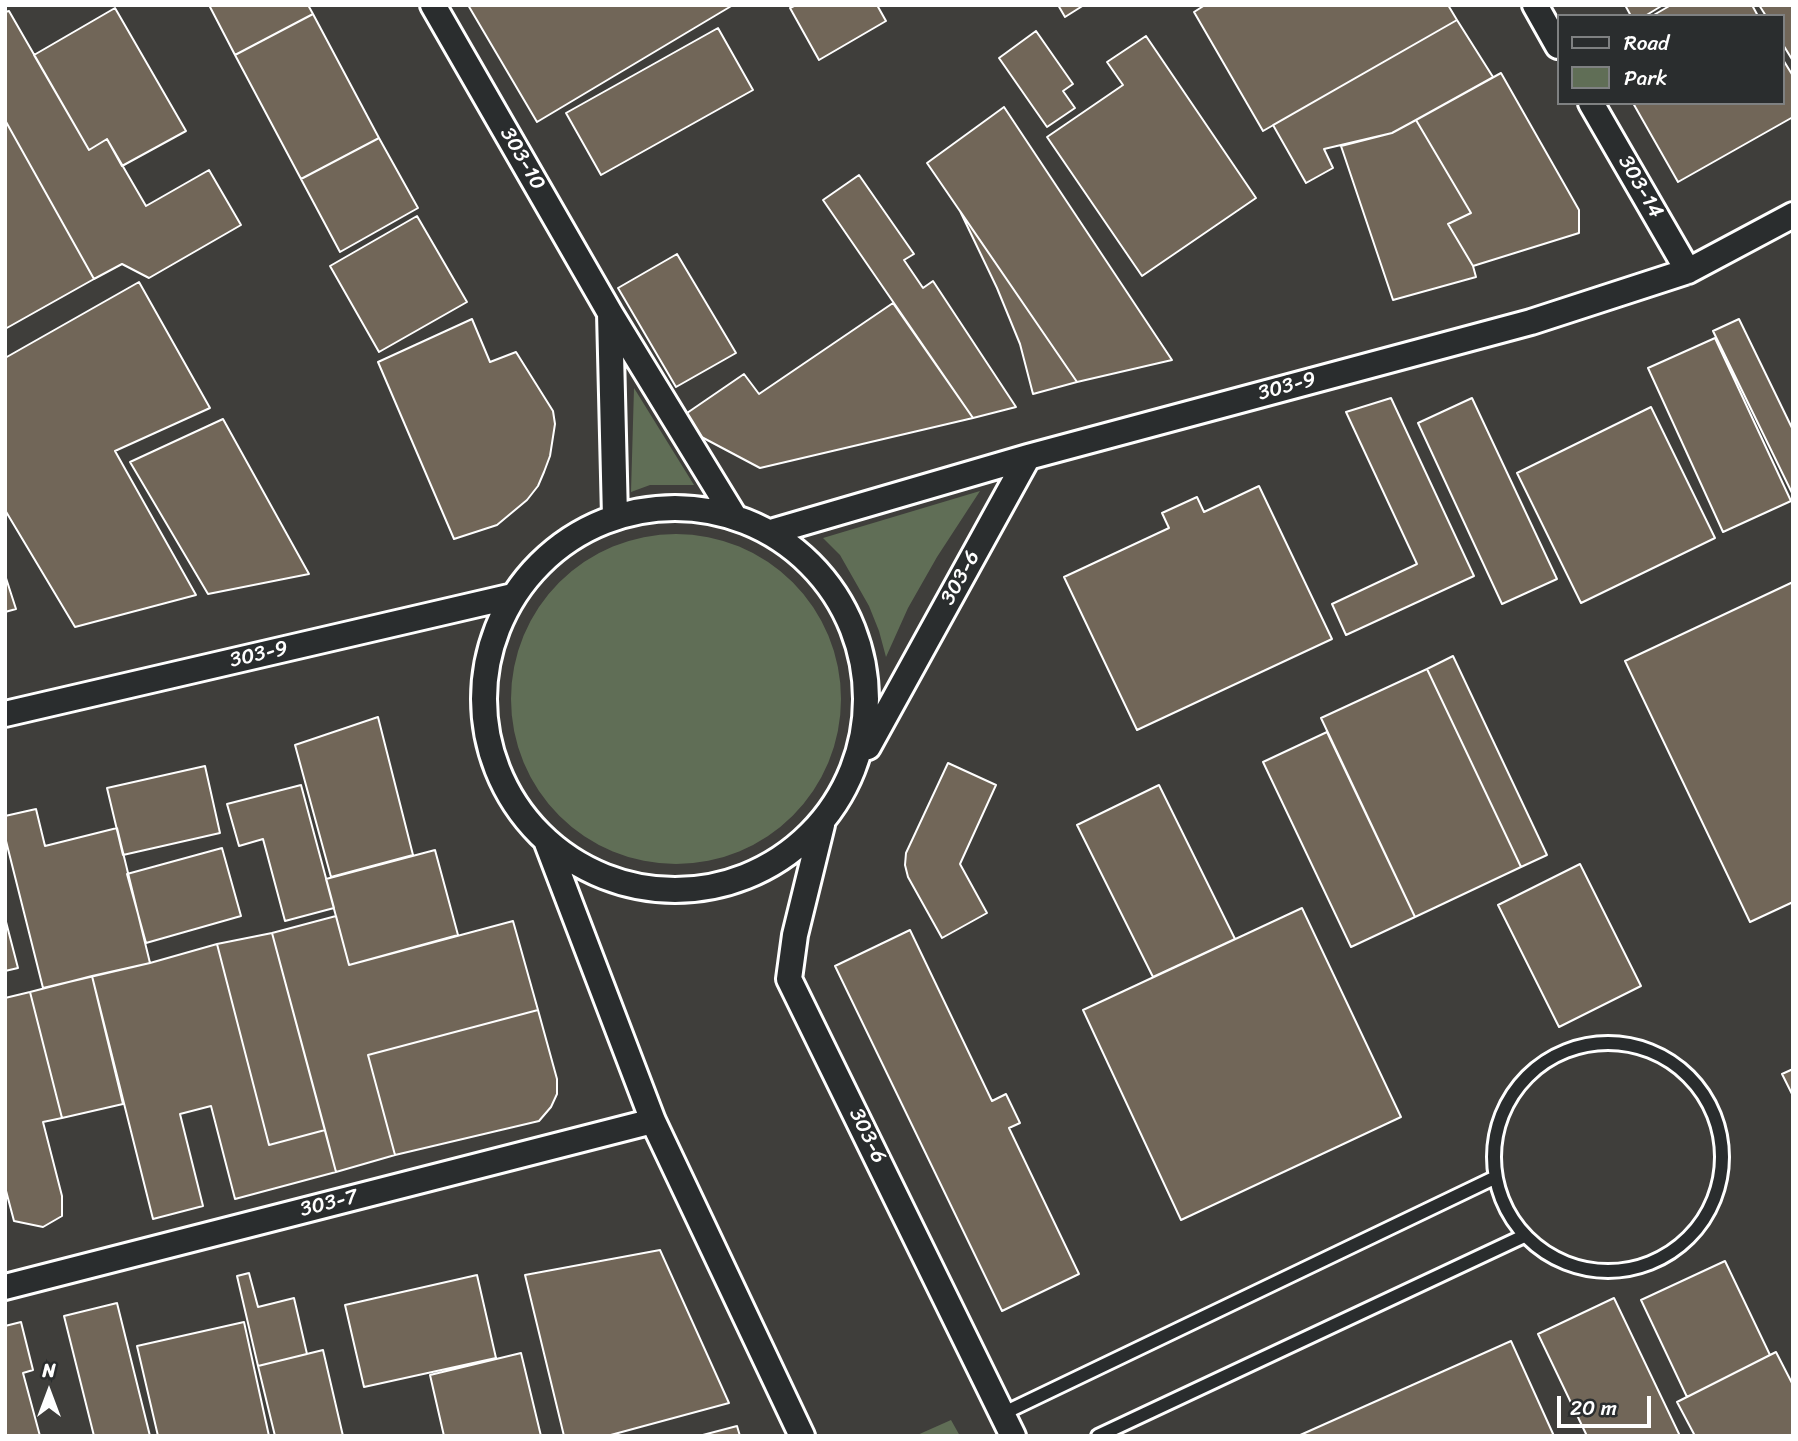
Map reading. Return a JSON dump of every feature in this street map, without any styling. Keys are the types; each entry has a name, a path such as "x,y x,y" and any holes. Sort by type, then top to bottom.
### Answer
{"street":[{"name":"303-10","path":"433,5 610,313 734,516"},
{"path":"1535,5 1556,42"},
{"name":"303-14","path":"1592,105 1688,271"},
{"name":"303-9","path":"771,532 1028,457 1531,322 1688,271 1793,215"},
{"name":"303-10","path":"610,313 615,517"},
{"name":"303-6","path":"1013,1436 789,979 795,935 822,825 854,773 1028,457"},
{"path":"822,825 775,864 719,887 658,891 599,876 547,844 512,802 489,753 482,699 490,645 513,596 557,547 615,517 674,507 734,516 771,532 815,566 847,611 865,664 867,706 867,719 854,773"},
{"name":"303-9","path":"5,714 513,596"},
{"path":"547,844 653,1121 802,1436"},
{"name":"303-7","path":"5,1287 653,1121"}],"lane":[{"path":"1598,1042 1637,1045 1672,1062 1700,1088 1718,1122 1723,1161 1715,1198 1696,1231 1676,1248 1666,1256 1630,1270 1591,1271 1554,1259 1524,1236 1505,1209 1494,1178 1493,1140 1505,1103 1529,1072 1561,1052 1598,1042"},
{"path":"1002,1413 1494,1178"},
{"path":"1098,1436 1524,1236"}],"shaded area":[{"path":"1793,5 1793,1436 5,1436 5,6"}],"green space":[{"path":"634,388 694,485 650,485 631,492"},
{"path":"980,491 908,608 886,657 869,606 840,555 823,538"},
{"path":"660,534 692,534 724,541 754,553 781,571 804,594 829,636 838,667 841,699 838,731 822,777 804,804 781,827 754,845 724,857 692,864 660,864 628,857 598,845 571,827 548,804 530,777 518,747 511,715 511,683 518,651 530,621 548,594 571,571 598,553 628,541"},
{"path":"951,1420 960,1436 915,1436"}],"building":[{"path":"209,5 308,5 313,14 235,55"},
{"path":"468,5 733,5 537,122"},
{"path":"796,5 877,5 886,21 819,60 790,8"},
{"path":"1058,5 1084,5 1065,17"},
{"path":"1205,5 1448,5 1457,20 1263,131 1194,12"},
{"path":"1625,5 1663,5 1648,14 1630,14"},
{"path":"1671,5 1752,5 1757,14 1655,14"},
{"path":"1759,5 1793,5 1793,61 1784,46 1784,14 1765,14"},
{"path":"115,8 186,131 122,166 107,139 89,150 34,55"},
{"path":"9,11 89,150 107,139 146,206 209,170 241,225 149,278 122,264 94,279 5,120 5,12"},
{"path":"313,14 379,138 301,179 235,55"},
{"path":"1457,20 1493,77 1392,133 1324,149 1333,168 1306,183 1273,125"},
{"path":"718,28 753,90 601,175 566,113"},
{"path":"1036,31 1073,84 1063,91 1075,108 1047,127 999,58"},
{"path":"1146,36 1256,198 1142,276 1047,137 1123,85 1107,62"},
{"path":"1784,61 1793,76 1793,117 1678,182 1634,105 1784,105"},
{"path":"1501,73 1579,210 1579,233 1473,266 1448,224 1471,213 1416,120"},
{"path":"1004,107 1172,360 1077,382 927,163"},
{"path":"5,120 94,279 5,329"},
{"path":"1416,120 1471,213 1448,224 1473,266 1476,277 1393,300 1341,146 1392,133"},
{"path":"379,138 418,208 340,252 301,179"},
{"path":"859,175 914,254 904,260 923,288 933,281 1016,407 973,418 823,200"},
{"path":"960,211 1077,382 1033,394 1020,344"},
{"path":"417,216 467,302 379,352 330,266"},
{"path":"677,254 736,353 676,387 618,288"},
{"path":"139,282 210,408 115,451 196,595 75,627 5,510 5,358"},
{"path":"893,303 973,418 760,468 694,433 687,413 744,374 759,394"},
{"path":"472,319 490,362 516,352 553,411 555,424 550,456 538,486 527,500 497,525 454,539 378,362"},
{"path":"1739,319 1793,430 1793,495 1713,331"},
{"path":"1715,338 1791,501 1723,532 1648,368"},
{"path":"1391,398 1474,576 1346,635 1332,604 1417,564 1346,412"},
{"path":"1472,398 1557,579 1502,604 1418,423"},
{"path":"1651,407 1715,538 1581,603 1517,473"},
{"path":"223,419 309,574 208,594 130,462"},
{"path":"1259,486 1332,639 1137,730 1064,577 1169,528 1162,513 1197,497 1204,512"},
{"path":"5,575 16,609 5,612"},
{"path":"1793,582 1793,902 1750,922 1625,661"},
{"path":"1453,656 1547,855 1521,867 1427,669"},
{"path":"1427,669 1521,867 1415,917 1321,718"},
{"path":"378,717 413,855 331,877 295,745"},
{"path":"1327,732 1415,917 1351,947 1263,762"},
{"path":"948,763 996,785 960,864 987,913 942,938 908,877 905,865 906,853"},
{"path":"205,766 220,833 123,855 107,788"},
{"path":"301,785 334,908 285,921 263,839 239,846 227,804"},
{"path":"1159,785 1235,939 1153,977 1077,825"},
{"path":"36,809 45,846 117,828 150,963 43,988 5,837 5,816"},
{"path":"222,848 241,916 146,943 127,874"},
{"path":"435,850 458,935 349,965 326,879"},
{"path":"1580,864 1641,986 1559,1027 1498,905"},
{"path":"1302,908 1401,1117 1181,1220 1083,1010"},
{"path":"336,916 349,965 513,921 538,1010 368,1055 395,1155 336,1172 272,933"},
{"path":"5,918 18,968 5,971"},
{"path":"910,930 992,1101 1006,1094 1020,1123 1009,1128 1079,1274 1002,1311 835,966"},
{"path":"272,933 325,1130 269,1145 217,944"},
{"path":"217,944 269,1145 325,1130 336,1172 235,1199 211,1106 180,1114 203,1206 153,1219 92,976"},
{"path":"92,976 123,1104 62,1118 30,992"},
{"path":"30,992 62,1118 43,1122 62,1196 62,1216 43,1227 14,1221 5,1187 5,998"},
{"path":"538,1010 557,1079 557,1094 551,1107 539,1121 395,1155 368,1055"},
{"path":"1793,1069 1793,1096 1782,1074"},
{"path":"660,1250 729,1403 607,1436 564,1436 525,1275"},
{"path":"1725,1261 1770,1355 1687,1397 1641,1300"},
{"path":"249,1273 258,1307 294,1298 307,1354 258,1366 237,1276"},
{"path":"477,1275 496,1358 364,1387 345,1305"},
{"path":"1614,1298 1680,1436 1587,1436 1538,1334"},
{"path":"117,1303 150,1436 94,1436 64,1316"},
{"path":"21,1322 33,1370 23,1373 40,1436 5,1436 5,1326"},
{"path":"244,1322 269,1436 158,1436 137,1346"},
{"path":"1511,1341 1554,1436 1298,1436"},
{"path":"323,1350 343,1436 275,1436 258,1366"},
{"path":"1776,1352 1793,1385 1793,1436 1695,1436 1677,1402"},
{"path":"521,1353 541,1436 444,1436 430,1375"},
{"path":"737,1426 740,1436 699,1436"}]}
